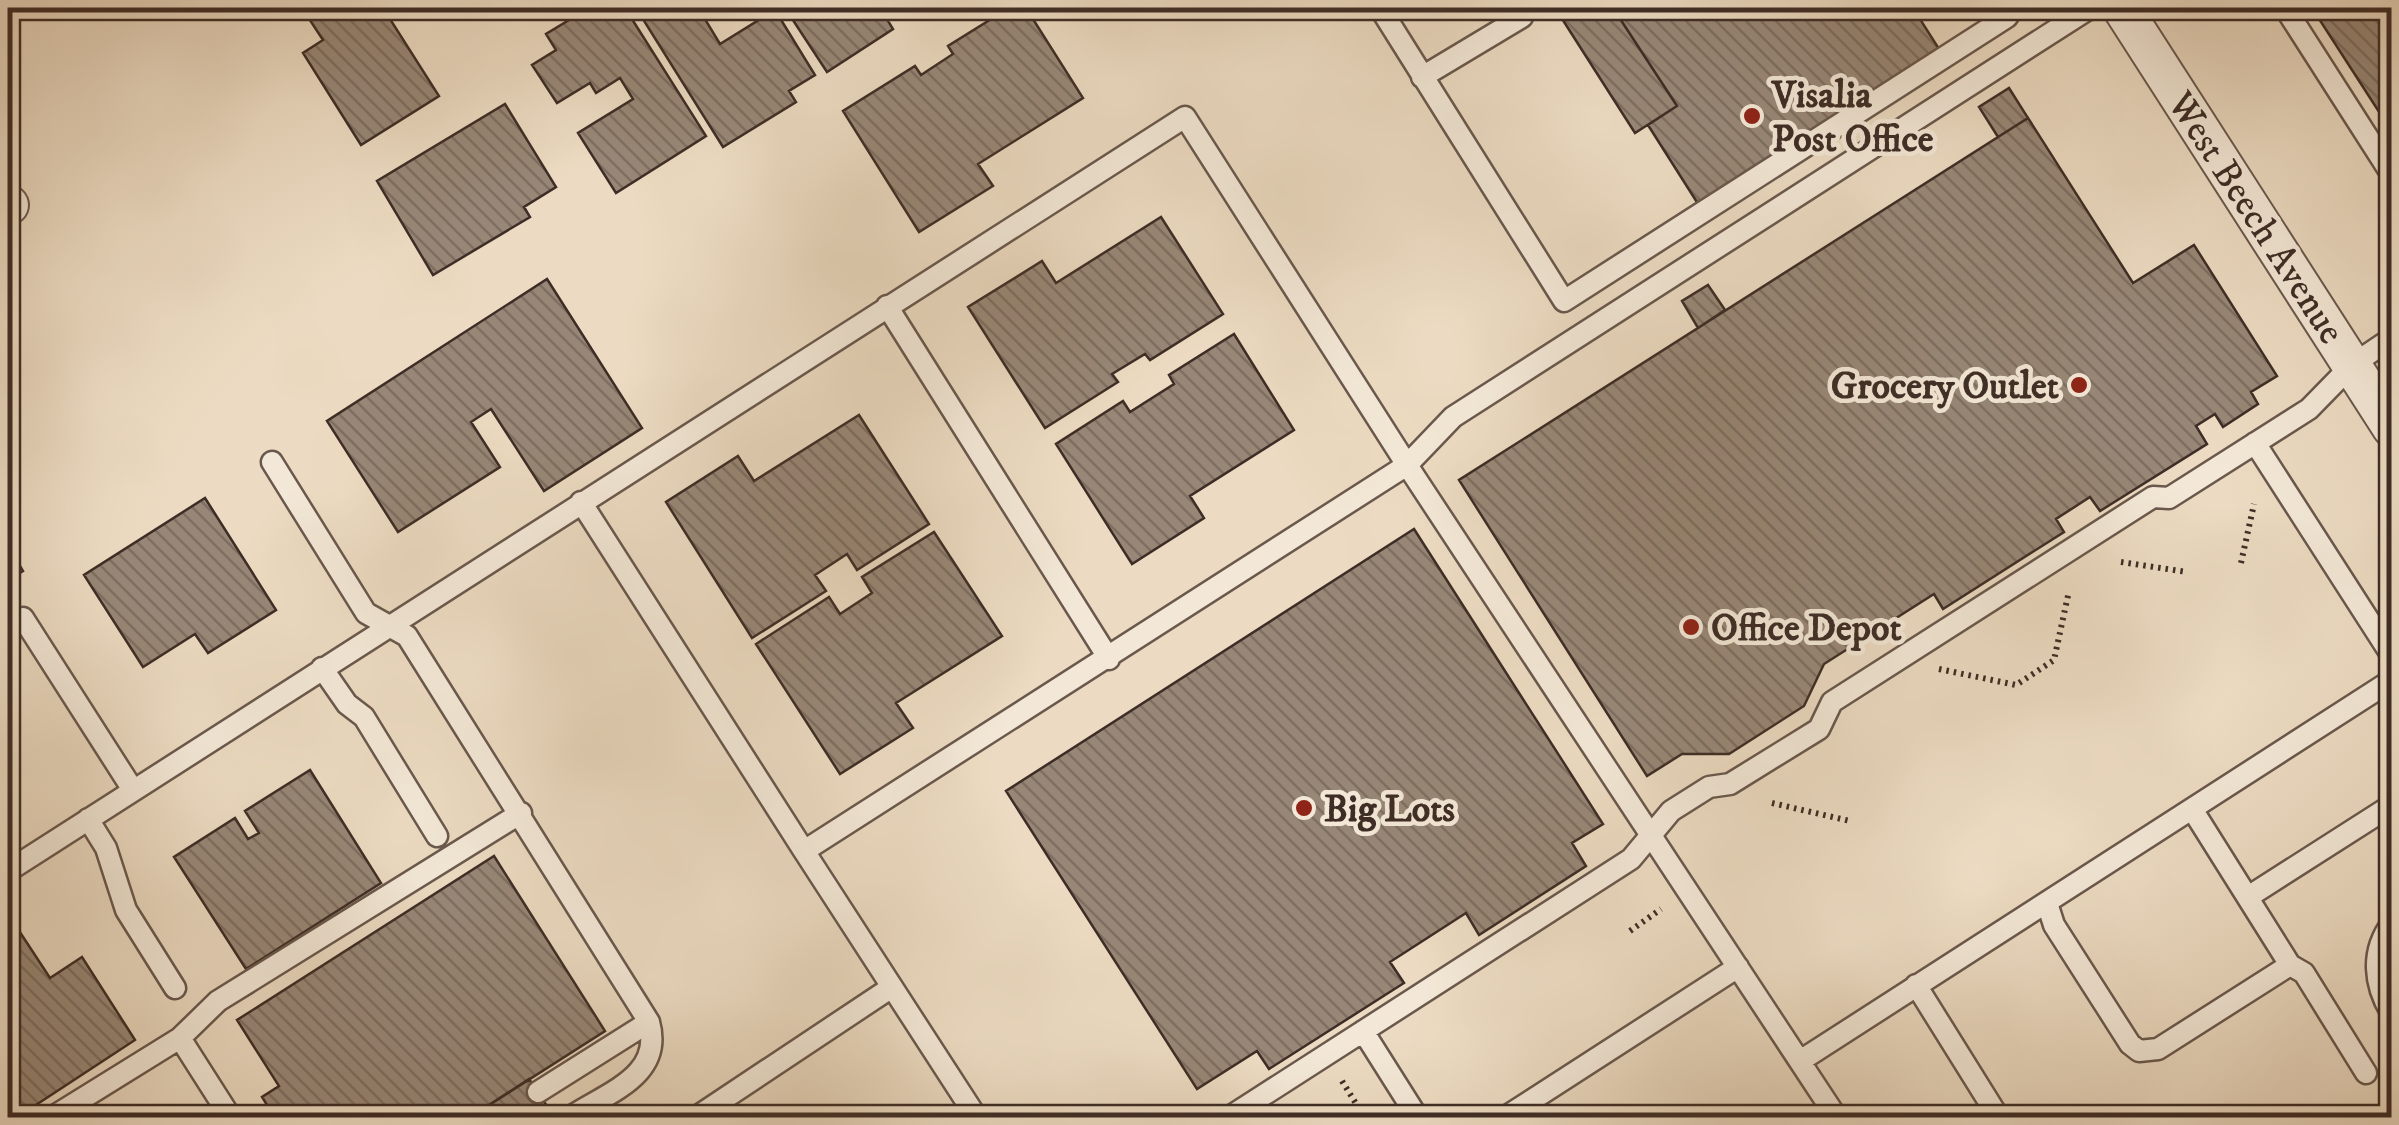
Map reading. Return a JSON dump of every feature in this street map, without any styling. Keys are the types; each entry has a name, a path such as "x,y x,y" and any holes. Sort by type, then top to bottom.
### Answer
{"street":[{"name":"West Beech Avenue","path":"2122,8 2392,428"}],"lane":[{"path":"1380,8 1564,301 2006,17 2013,8"},
{"path":"1422,77 1522,17 1516,8"},
{"path":"804,851 1407,465 1453,417 2090,8"},
{"path":"2285,8 2392,175"},
{"path":"8,871 1185,116 1407,465 1837,1118"},
{"path":"887,306 1109,658"},
{"path":"1228,1118 1631,859 1671,810 1709,787 1730,784 1819,729 1832,702 2153,497 2169,498 2309,409 2352,365 2392,338"},
{"path":"2255,443 2392,656"},
{"path":"272,462 366,612 407,636 649,1022 655,1044 647,1068 569,1118"},
{"path":"581,502 977,1118"},
{"path":"23,618 134,790"},
{"path":"322,668 347,704 364,717 437,836"},
{"path":"1800,1061 2392,680"},
{"path":"2248,897 2392,805"},
{"path":"2192,809 2290,966 2304,974 2366,1073"},
{"path":"52,1118 180,1038 218,1001 521,813"},
{"path":"88,819 106,848 126,910 175,988"},
{"path":"2047,902 2054,925 2138,1051 2158,1049 2290,966"},
{"path":"2392,924 2382,936 2376,967 2380,995 2392,1014"},
{"path":"1504,1118 1738,967"},
{"path":"1916,985 1999,1118"},
{"path":"695,1118 892,988"},
{"path":"538,1092 649,1022"},
{"path":"1363,1031 1418,1118"},
{"path":"180,1038 230,1118"}],"path":[{"path":"2241,564 2254,504"},
{"path":"2122,562 2187,572"},
{"path":"1939,669 2016,685 2054,660 2069,592"},
{"path":"1772,803 1850,821"},
{"path":"1630,932 1662,911 1654,898"},
{"path":"1342,1081 1366,1118"}],"building":[{"path":"302,8 383,8 439,96 361,145 303,53 323,40"},
{"path":"589,8 625,8 706,136 616,193 578,133 633,99 620,78 596,93 590,83 557,103 532,65 556,50 546,34"},
{"path":"636,8 715,8 703,16 720,44 775,10 815,75 789,91 796,102 723,147"},
{"path":"785,8 909,8 888,21 893,29 827,72"},
{"path":"1009,8 1026,8 1083,98 978,164 993,186 919,232 843,111 915,66 921,75 953,54 948,46"},
{"path":"1568,8 1613,8 1677,106 1635,133 1559,14"},
{"name":"Visalia Post Office","path":"1613,8 1891,8 1896,16 1913,8 1941,52 1700,207 1648,125 1677,106"},
{"path":"2312,8 2392,8 2392,132"},
{"path":"2009,88 2028,118 1998,137 1979,107"},
{"path":"505,104 556,187 524,207 530,217 433,275 377,181"},
{"path":"2028,118 2133,283 2194,245 2277,376 2251,392 2258,404 2223,427 2215,414 2196,426 2207,444 2100,511 2090,497 2056,519 2064,532 1943,609 1934,594 1824,664 1804,706 1729,754 1682,754 1647,776 1459,480"},
{"path":"1161,217 1223,314 1150,360 1145,354 1112,374 1118,382 1045,428 968,307 1042,261 1056,283"},
{"path":"547,279 642,428 544,491 491,409 471,422 500,467 398,532 327,421"},
{"path":"1708,285 1725,310 1698,328 1682,301"},
{"path":"1234,334 1294,430 1190,496 1204,518 1132,564 1056,444 1123,401 1130,412 1174,384 1169,375"},
{"path":"859,415 929,524 857,570 847,554 815,575 826,591 752,638 666,502 738,456 754,481"},
{"path":"205,498 276,610 208,653 195,634 143,667 84,575"},
{"name":"Big Lots","path":"1414,529 1603,824 1572,843 1586,866 1479,935 1466,913 1390,962 1404,983 1269,1069 1257,1051 1197,1089 1006,791"},
{"path":"934,532 1002,636 896,703 913,728 840,774 756,644 829,597 840,614 872,593 862,577"},
{"path":"8,545 23,571 8,580"},
{"path":"310,770 381,883 246,969 174,857 235,818 248,839 259,833 245,811"},
{"path":"494,856 605,1031 469,1118 275,1118 262,1097 279,1086 237,1020"},
{"path":"8,914 50,978 82,957 135,1040 16,1118 8,1107"},
{"path":"529,1079 553,1115 469,1118"}],"place":[{"name":"Visalia Post Office","path":"1752,116"},
{"name":"Grocery Outlet","path":"2079,385"},
{"name":"Office Depot","path":"1691,627"},
{"name":"Big Lots","path":"1304,808"}]}
